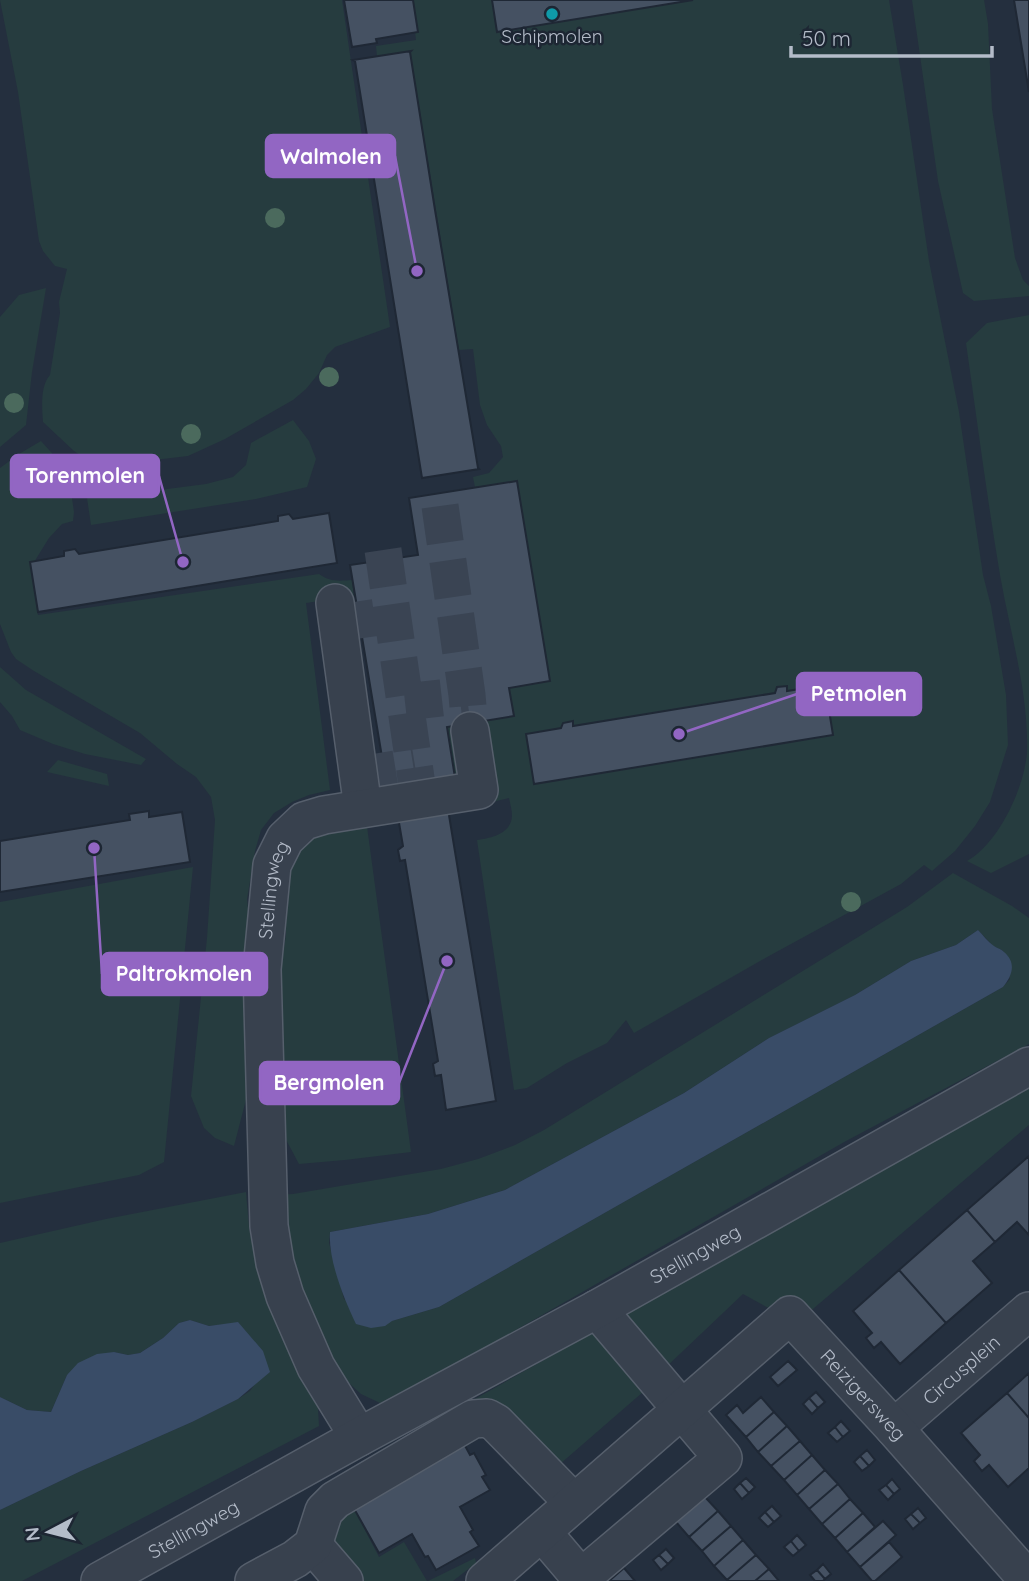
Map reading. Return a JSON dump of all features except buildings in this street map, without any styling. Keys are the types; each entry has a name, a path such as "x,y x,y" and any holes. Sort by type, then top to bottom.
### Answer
{"street":[{"path":"335,603 363,808"},
{"name":"Stellingweg","path":"359,1437 316,1367 285,1296 275,1263 269,1226 262,970 272,864 285,839 304,821 363,808 479,790 470,732"},
{"name":"Stellingweg","path":"100,1581 597,1309 1029,1066"},
{"path":"542,1532 581,1578 723,1458 597,1309"},
{"name":"Circusplein","path":"894,1428 1029,1311"},
{"name":"Reizigersweg","path":"485,1581 790,1315 1029,1581"},
{"path":"254,1581 295,1559 313,1545 324,1511 335,1500 473,1419 486,1418 496,1423 574,1503"},
{"path":"313,1545 344,1581"}],"green space":[{"path":"0,0 342,0 390,327 335,347 327,355 319,373 293,400 225,439 188,456 145,461 95,461 74,451 43,422 43,391 50,375 60,313 59,302 67,269 55,266 39,241 18,92"},
{"path":"411,0 889,0 929,261 959,412 983,575 1006,695 1008,745 990,802 955,851 932,871 924,865 901,884 634,1033 626,1020 607,1043 567,1063 527,1088 514,1090 477,840 494,836 508,827 512,816 509,798 439,815 456,784 447,727 514,716 509,688 550,681 517,481 475,487 473,477 489,473 503,457 501,446 487,425 480,405 473,349 459,350 410,52 377,56 376,46 416,40"},
{"path":"912,0 984,0 988,24 992,109 1015,258 1023,280 1029,286 1029,296 974,301 963,293 938,181"},
{"path":"46,288 26,425 0,447 0,317 19,295"},
{"path":"1029,315 1029,854 991,873 967,861 979,853 999,828 1015,798 1025,767 1027,731 1022,686 995,546 966,343 987,323"},
{"path":"293,420 309,441 316,459 307,487 256,499 91,525 83,471 141,476 152,491 206,484 233,477 246,465 251,443"},
{"path":"41,441 68,471 74,512 73,521 62,524 49,538 31,567 38,615 319,574 331,580 352,580 354,596 306,603 330,790 309,795 274,813 261,830 255,851 247,899 251,936 249,1088 234,1146 215,1138 204,1128 191,1096 207,938 215,820 211,797 196,777 140,733 16,659 0,624 0,468"},
{"path":"0,667 26,690 146,759 141,765 85,754 20,730 0,702"},
{"path":"58,760 107,774 109,786 47,772"},
{"path":"366,819 411,1152 299,1164 283,1134 281,1047 282,963 286,934 285,880 293,858 318,832"},
{"path":"193,867 164,1162 139,1175 0,1203 0,902"},
{"path":"953,873 1029,918 1029,1044 846,1141 467,1358 380,1403 361,1394 317,1350 274,1195 441,1169 515,1145 544,1130 907,907","holes":["978,930 993,946 1003,951 1010,979 1003,987 439,1307 392,1321 344,1299 329,1243 330,1232 428,1214 505,1190 684,1093 769,1038 855,995 911,961 956,945"]},
{"path":"1029,1087 1029,1125 800,1320 783,1316 743,1294 664,1369 620,1317"},
{"path":"246,1192 258,1274 273,1311 317,1392 319,1426 22,1581 0,1581 0,1510 192,1422 238,1399 254,1385 238,1323 209,1326 190,1320 179,1323 163,1338 140,1353 128,1355 114,1352 67,1375 51,1412 27,1410 0,1397 0,1243"},
{"path":"595,1331 643,1392 552,1471 468,1403"},
{"path":"352,1505 379,1557 404,1542 427,1581 354,1581 324,1534"},
{"path":"475,1558 476,1563 453,1581 428,1581"}],"water":[{"path":"978,930 1011,961 1011,974 1003,987 439,1307 392,1321 385,1326 371,1328 356,1324 334,1267 330,1232 428,1214 505,1190 684,1093 769,1038 855,995 911,961 956,945"},
{"path":"190,1320 209,1326 238,1322 263,1351 270,1372 238,1399 0,1510 0,1397 27,1410 51,1412 67,1375 78,1363 97,1354 140,1353 163,1338 179,1323"}],"tunnel":[{"path":"440,506 470,731"},
{"path":"383,550 419,799"},
{"path":"338,623 392,615"},
{"path":"405,702 467,695"},
{"path":"359,775 415,766"}],"place":[{"name":"Schipmolen","path":"552,14"},
{"name":"Walmolen","path":"417,271"},
{"name":"Torenmolen","path":"183,562"},
{"name":"Petmolen","path":"679,734"},
{"name":"Paltrokmolen","path":"94,848"},
{"name":"Bergmolen","path":"447,961"}]}
